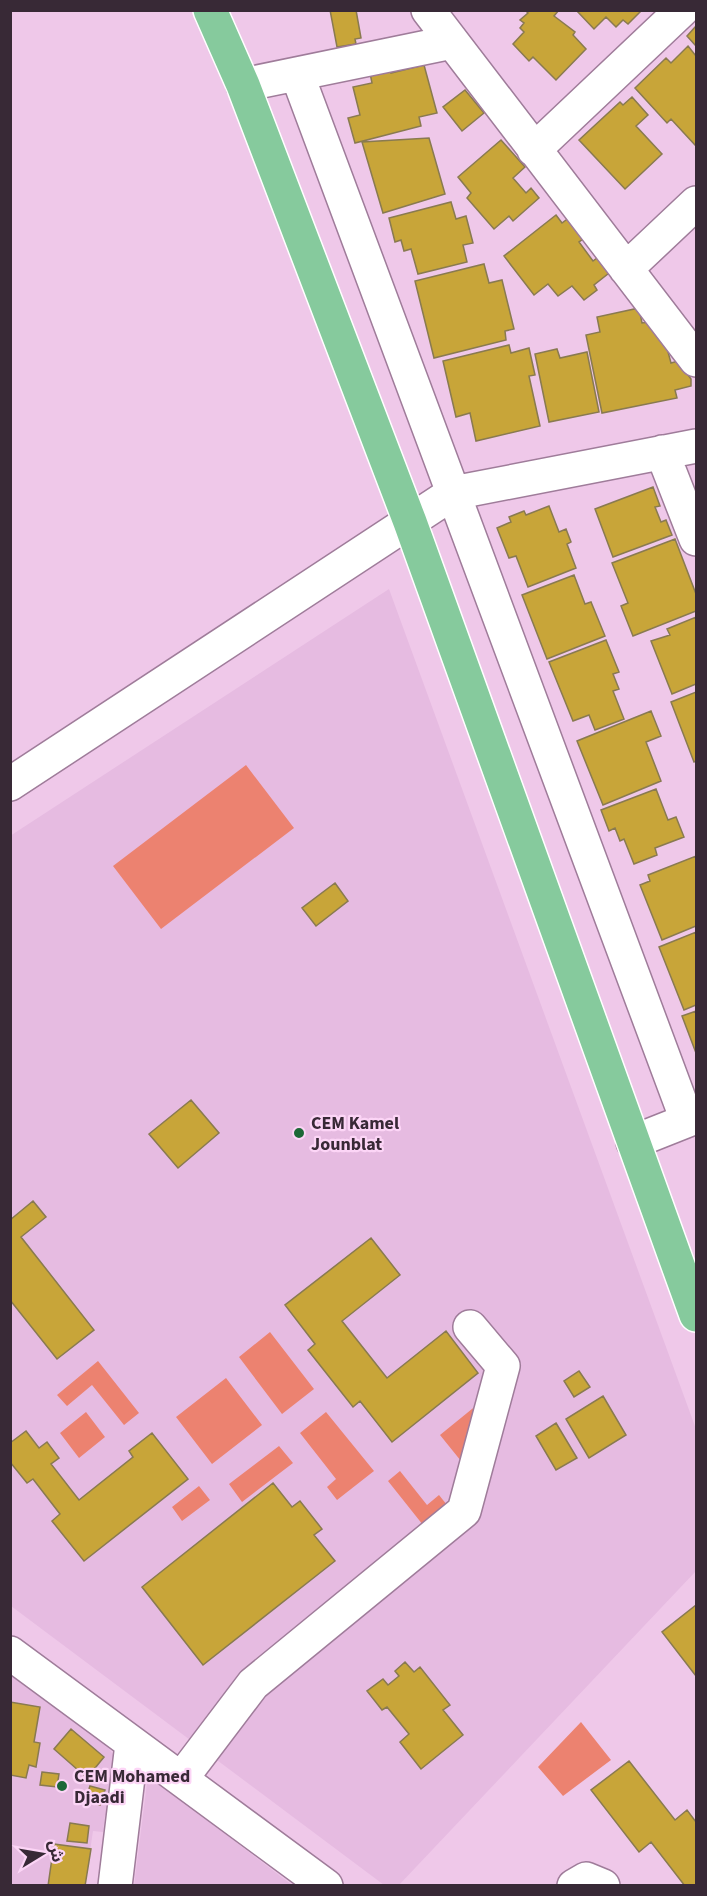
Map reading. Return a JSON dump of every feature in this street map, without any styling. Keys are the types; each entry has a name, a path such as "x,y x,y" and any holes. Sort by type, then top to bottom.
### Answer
{"main road":[{"path":"210,10 243,84 410,522 696,1315"}],"street":[{"path":"428,10 696,360"},
{"path":"534,150 682,10"},
{"path":"243,84 452,42"},
{"path":"297,74 453,493 692,1119 633,1142"},
{"path":"626,269 696,203"},
{"path":"10,784 453,493 696,446"},
{"path":"662,452 696,539"},
{"path":"181,1779 253,1684 465,1511 503,1366 470,1327"},
{"path":"10,1653 326,1886"},
{"path":"115,1886 132,1743"},
{"path":"574,1886 586,1879 603,1886"}],"shaded area":[{"name":"CEM Kamel Jounblat","path":"389,589 696,1429 696,1571 399,1885 384,1885 11,1606 10,836"},
{"path":"246,765 294,828 161,929 113,866"},
{"path":"270,1332 314,1389 282,1414 239,1357"},
{"path":"98,1361 139,1413 124,1425 92,1385 67,1406 57,1395"},
{"path":"226,1378 262,1425 212,1464 176,1417"},
{"path":"483,1400 461,1461 440,1435"},
{"path":"86,1412 105,1437 79,1458 60,1433"},
{"path":"326,1412 374,1471 337,1500 327,1487 336,1479 300,1433"},
{"path":"279,1446 293,1463 242,1502 229,1484"},
{"path":"400,1471 427,1505 439,1495 447,1505 423,1525 388,1481"},
{"path":"199,1486 210,1500 182,1521 172,1507"},
{"name":"CEM Mohamed Djaadi","path":"10,1675 107,1746 116,1758 109,1815 105,1815 103,1832 93,1831 85,1885 11,1885"},
{"path":"581,1722 611,1760 563,1796 538,1767"},
{"path":"148,1775 292,1885 134,1886"}],"building":[{"path":"330,10 356,10 361,38 355,39 356,44 337,47"},
{"path":"525,10 559,10 554,16 575,32 573,35 586,49 556,80 533,57 529,61 513,44 524,32 520,28 524,23 520,20 528,13"},
{"path":"576,10 642,10 628,24 623,20 616,27 606,17 594,29"},
{"path":"696,26 696,46 687,36"},
{"path":"688,46 696,56 696,146 671,119 667,123 635,88 666,58 671,63"},
{"path":"424,65 437,113 419,117 421,126 355,143 348,118 360,115 353,87 372,83 370,73 390,68 391,73"},
{"path":"465,90 484,113 462,131 443,107"},
{"path":"632,97 648,115 636,126 662,154 625,189 579,140 620,102 623,105"},
{"path":"429,138 445,194 383,213 362,142"},
{"path":"501,140 525,167 513,178 526,193 531,188 539,198 513,221 509,216 494,229 467,198 471,193 458,177"},
{"path":"451,202 456,219 466,216 473,243 463,245 467,262 418,274 411,249 404,251 401,240 395,242 389,218"},
{"path":"556,215 562,223 570,217 586,237 579,242 593,261 601,255 613,270 594,285 597,290 584,300 572,286 558,296 548,284 534,295 504,256"},
{"path":"484,264 489,283 502,280 514,329 505,331 506,340 434,358 415,281"},
{"path":"639,308 642,323 650,322 667,348 671,363 678,361 691,379 691,386 675,390 677,398 602,413 586,335 600,332 597,317"},
{"path":"509,345 511,353 529,348 535,375 529,376 540,426 476,441 470,413 456,417 443,361"},
{"path":"557,349 560,358 587,352 599,412 549,422 535,354"},
{"path":"653,487 660,506 655,507 661,522 666,520 672,535 613,557 595,509"},
{"path":"549,506 559,532 566,529 571,542 567,544 576,568 528,587 516,556 509,558 497,528 511,522 509,517 524,511 526,515"},
{"path":"675,539 696,594 696,611 633,636 621,606 628,603 612,563"},
{"path":"574,575 585,604 591,602 605,636 547,659 522,595"},
{"path":"696,617 696,684 672,694 651,641 670,635 667,629"},
{"path":"606,640 619,672 613,674 619,689 613,691 624,719 595,730 589,715 573,721 549,662"},
{"path":"696,692 696,761 694,762 671,702"},
{"path":"651,711 661,736 646,742 661,781 603,805 577,741"},
{"path":"656,789 668,820 676,817 684,837 655,848 657,855 634,864 624,839 620,841 615,828 609,831 601,810"},
{"path":"696,856 696,926 662,940 640,885 650,881 648,875"},
{"path":"335,883 348,901 316,926 302,908"},
{"path":"696,932 696,1005 684,1010 659,947"},
{"path":"696,1011 696,1053 682,1016"},
{"path":"191,1100 219,1133 178,1168 149,1134"},
{"path":"33,1201 46,1217 21,1237 94,1330 57,1359 10,1300 10,1220"},
{"path":"371,1238 400,1275 342,1321 387,1378 446,1331 478,1373 392,1442 360,1401 353,1407 308,1350 315,1344 285,1305"},
{"path":"579,1371 590,1387 574,1397 564,1381"},
{"path":"603,1396 626,1435 589,1458 566,1419"},
{"path":"556,1423 577,1458 556,1470 536,1436"},
{"path":"26,1431 39,1448 47,1442 59,1458 51,1464 79,1500 133,1457 129,1451 152,1433 188,1479 84,1561 52,1521 60,1514 33,1479 27,1483 10,1462 10,1443"},
{"path":"273,1483 292,1507 300,1501 322,1529 314,1535 335,1561 203,1665 142,1587"},
{"path":"696,1605 696,1676 662,1632"},
{"path":"405,1662 414,1672 420,1667 450,1705 443,1710 463,1735 421,1769 400,1742 409,1734 387,1707 382,1710 367,1691 383,1679 388,1685 399,1676 395,1671"},
{"path":"10,1702 40,1707 34,1742 40,1743 36,1767 29,1765 26,1778 10,1775"},
{"path":"71,1729 104,1757 87,1778 54,1749"},
{"path":"629,1761 675,1820 687,1810 696,1822 696,1886 685,1886 651,1842 639,1852 591,1790"},
{"path":"42,1772 59,1774 57,1787 40,1785"},
{"path":"90,1786 105,1790 100,1805 85,1800"},
{"path":"70,1823 89,1826 87,1843 67,1841"},
{"path":"54,1844 91,1849 85,1886 48,1886"}],"place":[{"name":"CEM Kamel Jounblat","path":"299,1133"},
{"name":"CEM Mohamed Djaadi","path":"62,1786"}]}
